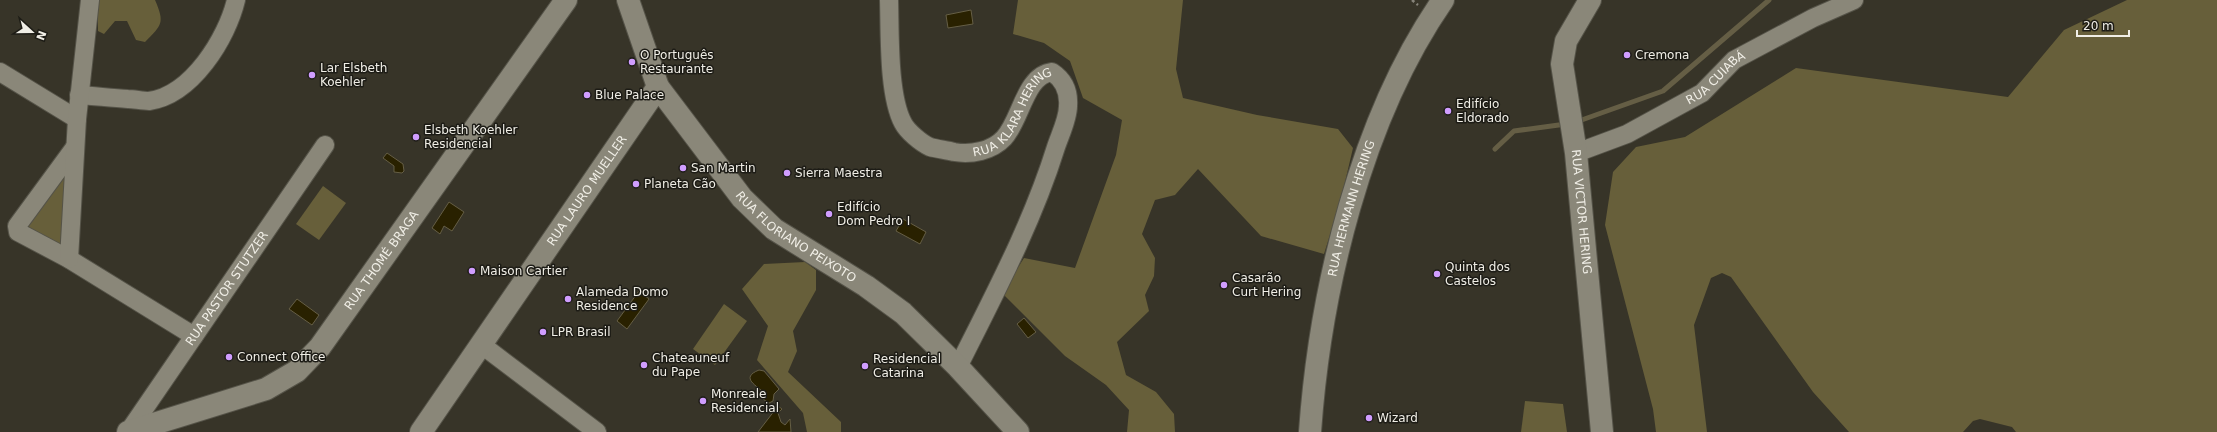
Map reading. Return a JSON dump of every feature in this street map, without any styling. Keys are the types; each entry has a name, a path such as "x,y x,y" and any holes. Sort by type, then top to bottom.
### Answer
{"street":[{"path":"69,260 77,119 90,0"},
{"path":"79,95 149,101 177,91 199,70 219,42 232,16 236,0"},
{"name":"RUA FLORIANO PEIXOTO","path":"628,0 658,87 742,198 774,229 815,253 879,295 903,313 958,367 1018,432"},
{"name":"RUA KLARA HERING","path":"889,0 895,100 903,124 929,146 965,154 988,149 1004,138 1013,126 1036,79 1044,73 1052,72 1060,78 1066,89 1068,107 1046,181 1020,241 958,367"},
{"name":"RUA HERMANN HERING","path":"1310,432 1316,368 1323,323 1344,228 1369,148 1405,64 1443,0"},
{"name":"RUA VICTOR HERING","path":"1590,0 1566,41 1562,64 1576,153 1602,432"},
{"name":"RUA CUIABÁ","path":"1576,153 1634,130 1702,93 1734,60 1812,18 1854,0"},
{"name":"RUA THOMÉ BRAGA","path":"129,431 266,389 297,371 320,347 563,1"},
{"path":"0,72 77,119"},
{"name":"RUA LAURO MUELLER","path":"421,432 658,87"},
{"name":"RUA PASTOR STUTZER","path":"129,431 325,145"},
{"path":"75,147 17,229 18,232 69,260 194,336"},
{"path":"482,345 598,432"}],"shaded area":[{"path":"98,0 155,0 160,14 160,23 155,32 145,42 136,40 127,21 115,21 104,34 98,31"},
{"path":"1018,0 1183,0 1176,69 1183,98 1257,115 1338,129 1353,148 1341,199 1324,254 1261,236 1198,169 1175,195 1155,200 1142,234 1155,258 1154,276 1145,295 1149,311 1117,342 1126,375 1156,392 1174,414 1175,432 1127,432 1129,410 1106,385 1065,356 1004,295 1009,282 1024,258 1075,268 1116,155 1122,120 1083,98 1070,61 1044,43 1013,34"},
{"path":"2127,0 2217,0 2217,432 2016,432 2012,427 1980,419 1973,421 1963,432 1849,432 1813,392 1731,277 1722,273 1711,278 1694,325 1707,432 1656,432 1653,409 1605,225 1613,172 1636,147 1685,137 1796,68 2008,97 2064,30"},
{"path":"971,10 973,24 948,28 946,15"},
{"path":"68,147 62,246 28,227"},
{"path":"387,153 403,164 404,171 402,173 394,172 394,166 383,158"},
{"path":"323,186 346,203 319,240 296,224"},
{"path":"449,202 464,212 452,231 444,226 440,234 432,228"},
{"path":"903,219 926,232 920,244 896,231"},
{"path":"805,262 816,270 816,290 793,331 797,351 788,372 841,422 841,432 807,432 803,413 757,360 768,326 742,289 764,264"},
{"path":"639,291 649,299 627,329 617,321"},
{"path":"297,299 319,315 312,325 289,309"},
{"path":"724,304 747,321 715,365 693,349"},
{"path":"1024,318 1036,332 1028,338 1017,324"},
{"path":"759,370 764,371 779,389 774,394 773,401 769,403 763,399 764,393 750,379 750,376 753,373"},
{"path":"1525,401 1563,404 1567,432 1521,432"},
{"path":"778,406 782,409 778,413 781,422 785,425 790,419 791,432 758,432"}],"waterway":[{"path":"1576,122 1663,91 1769,0"},
{"path":"1495,149 1514,131 1566,124"}],"place":[{"name":"Cremona","path":"1627,55"},
{"name":"O Português Restaurante","path":"632,62"},
{"name":"Lar Elsbeth Koehler","path":"312,75"},
{"name":"Blue Palace","path":"587,95"},
{"name":"Edifício Eldorado","path":"1448,111"},
{"name":"Elsbeth Koehler Residencial","path":"416,137"},
{"name":"San Martin","path":"683,168"},
{"name":"Sierra Maestra","path":"787,173"},
{"name":"Planeta Cão","path":"636,184"},
{"name":"Edifício Dom Pedro I","path":"829,214"},
{"name":"Maison Cartier","path":"472,271"},
{"name":"Quinta dos Castelos","path":"1437,274"},
{"name":"Casarão Curt Hering","path":"1224,285"},
{"name":"Alameda Domo Residence","path":"568,299"},
{"name":"LPR Brasil","path":"543,332"},
{"name":"Connect Office","path":"229,357"},
{"name":"Chateauneuf du Pape","path":"644,365"},
{"name":"Residencial Catarina","path":"865,366"},
{"name":"Monreale Residencial","path":"703,401"},
{"name":"Wizard","path":"1369,418"}]}
